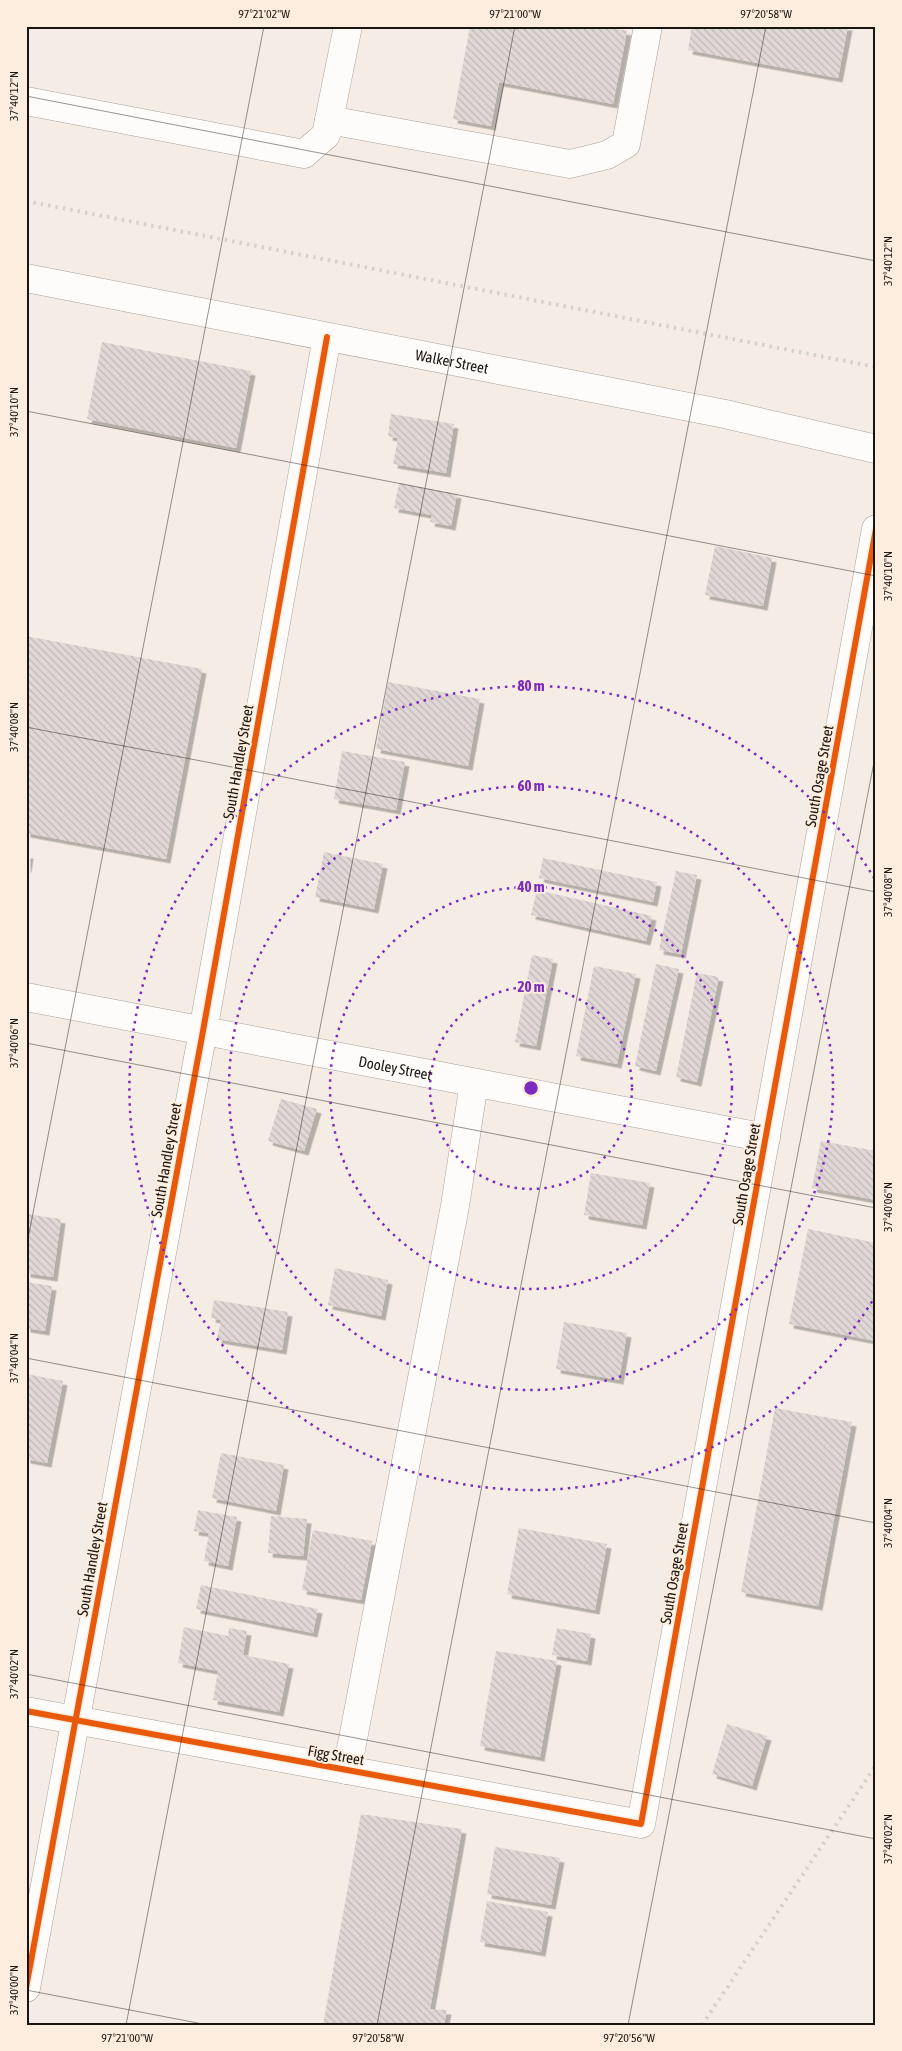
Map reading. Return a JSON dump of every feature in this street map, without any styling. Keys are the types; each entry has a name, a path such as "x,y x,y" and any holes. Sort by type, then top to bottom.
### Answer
{"street":[{"path":"26,102 304,154 326,135 348,26"},
{"path":"329,120 570,164 607,155 626,144 648,26"},
{"name":"Walker Street","path":"26,278 726,414 876,449"},
{"name":"South Handley Street","path":"26,1988 203,1031 327,336"},
{"name":"South Osage Street","path":"641,1824 876,529"},
{"name":"Dooley Street","path":"26,997 766,1138"},
{"path":"347,1770 455,1206 474,1083"},
{"name":"Figg Street","path":"26,1711 641,1824"}],"building":[{"path":"470,26 604,26 627,31 613,104 499,82 491,126 453,119"},
{"path":"692,26 848,26 838,78 688,50"},
{"path":"102,342 251,371 236,448 87,419"},
{"path":"391,414 454,424 446,473 393,464 398,438 388,436"},
{"path":"399,483 457,494 451,526 430,522 432,515 394,508"},
{"path":"715,546 772,558 763,606 705,595"},
{"path":"26,636 202,669 166,859 26,833"},
{"path":"388,682 480,699 468,766 376,749"},
{"path":"342,751 405,762 396,810 334,799"},
{"path":"324,852 383,864 374,909 315,897"},
{"path":"26,854 29,854 27,868 26,868"},
{"path":"543,858 657,882 653,902 539,878"},
{"path":"676,871 697,875 681,954 659,950"},
{"path":"537,890 652,916 646,941 531,915"},
{"path":"532,955 553,959 536,1046 515,1042"},
{"path":"656,964 679,969 656,1071 635,1066"},
{"path":"594,966 636,974 617,1064 576,1056"},
{"path":"697,973 719,977 697,1082 676,1077"},
{"path":"281,1099 317,1109 304,1151 268,1141"},
{"path":"821,1141 876,1151 876,1200 812,1188"},
{"path":"591,1173 650,1183 642,1225 584,1215"},
{"path":"26,1214 61,1219 53,1277 26,1273"},
{"path":"808,1229 876,1243 876,1341 789,1324"},
{"path":"335,1268 388,1280 381,1316 328,1305"},
{"path":"26,1282 52,1286 45,1331 26,1328"},
{"path":"214,1300 288,1312 282,1350 217,1339 221,1320 211,1318"},
{"path":"564,1322 627,1333 619,1380 556,1369"},
{"path":"26,1374 63,1381 47,1463 26,1459"},
{"path":"775,1408 852,1422 818,1606 741,1592"},
{"path":"221,1453 284,1465 276,1511 212,1498"},
{"path":"198,1510 237,1517 228,1566 204,1561 209,1533 194,1531"},
{"path":"271,1516 307,1519 303,1556 268,1553"},
{"path":"519,1528 607,1544 595,1610 507,1594"},
{"path":"313,1530 372,1541 361,1600 302,1590"},
{"path":"201,1585 318,1609 313,1633 196,1609"},
{"path":"184,1627 228,1636 229,1628 247,1631 243,1655 289,1664 279,1712 213,1700 218,1671 178,1663"},
{"path":"557,1628 591,1634 587,1661 552,1655"},
{"path":"496,1651 557,1661 540,1757 480,1746"},
{"path":"727,1724 767,1736 752,1786 712,1774"},
{"path":"361,1814 462,1829 430,2009 447,2010 444,2025 323,2025"},
{"path":"495,1847 560,1858 551,1905 487,1894"},
{"path":"487,1901 548,1912 541,1952 480,1942"}],"railway":[{"path":"26,201 876,367"},
{"path":"702,2025 876,1765"}],"cycle path":[{"path":"26,1988 203,1031 327,337"},
{"path":"26,1711 641,1824 876,529"}]}
